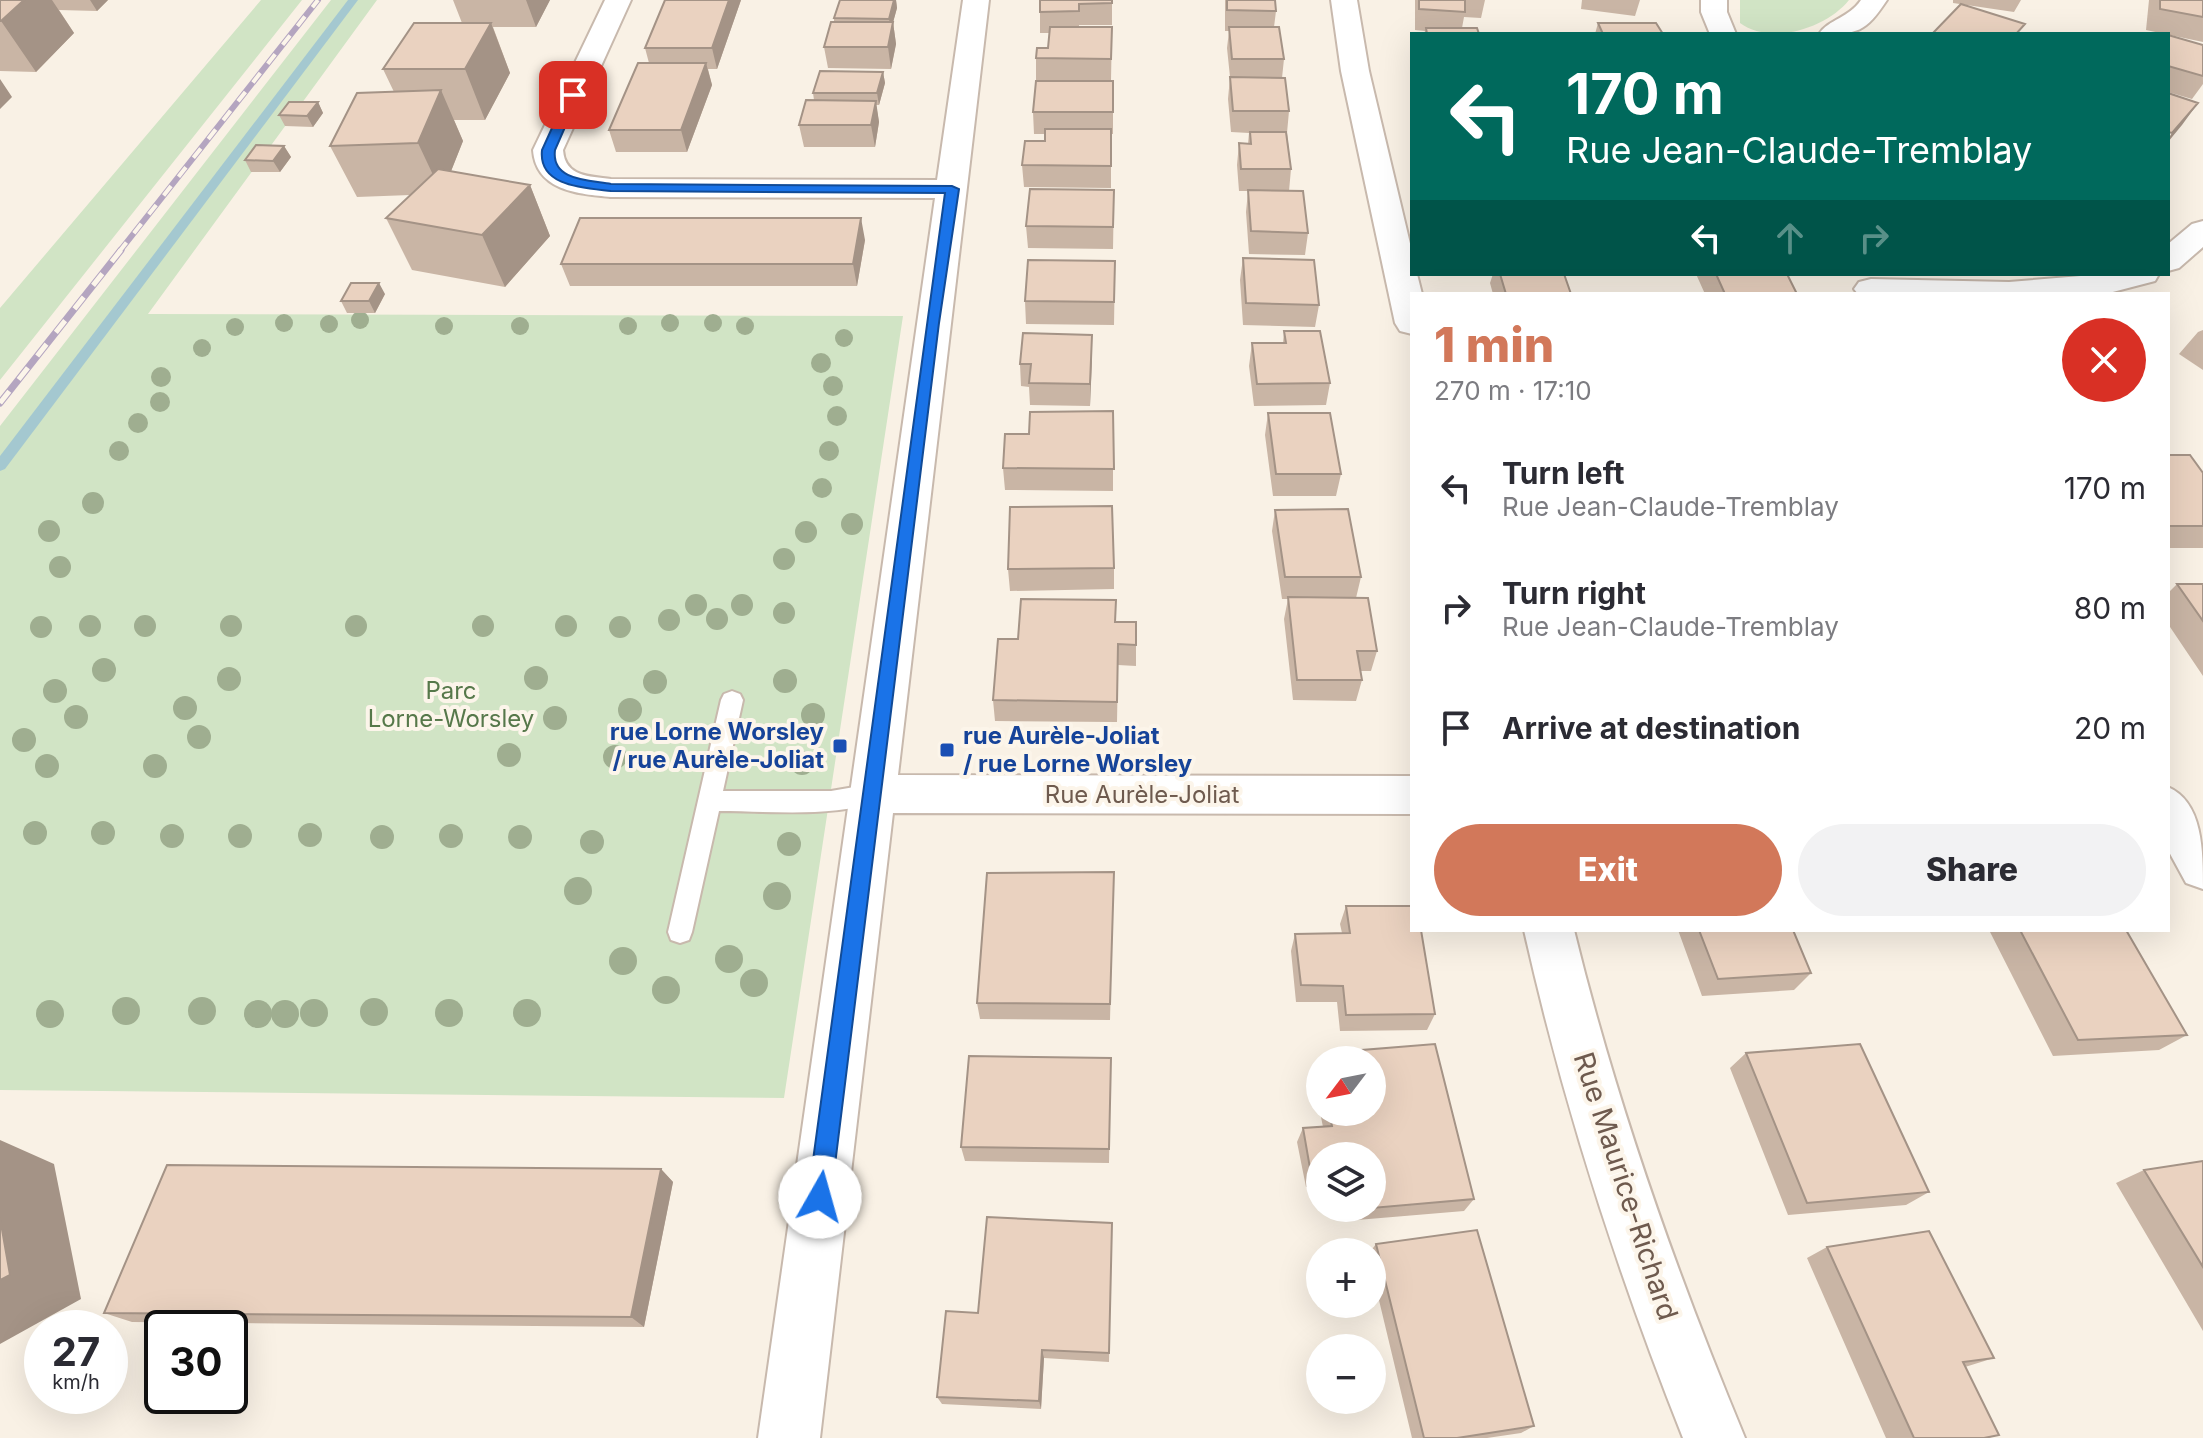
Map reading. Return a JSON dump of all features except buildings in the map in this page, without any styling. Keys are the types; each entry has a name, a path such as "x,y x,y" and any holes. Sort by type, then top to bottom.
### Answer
{"street":[{"path":"618,0 548,150 551,169 558,176 611,188 952,189"},
{"path":"789,1438 976,0"},
{"path":"1344,0 1355,71 1410,314"},
{"path":"1714,0 1714,12 1722,32"},
{"path":"1836,32 1861,19 1874,0"},
{"path":"2170,259 2203,231"},
{"path":"1869,286 2076,290 2110,285 2137,276"},
{"name":"Rue Aurèle-Joliat","path":"872,794 1410,795"},
{"path":"2170,797 2203,798"},
{"path":"2170,810 2203,868"},
{"name":"Rue Maurice-Richard","path":"1550,932 1570,1014 1628,1206 1714,1438"}],"lane":[{"path":"680,932 732,700"},
{"path":"711,801 831,801 872,794"}],"green space":[{"path":"261,0 302,0 0,380 0,308"},
{"name":"Parc Lorne-Worsley","path":"331,0 377,0 148,314 903,316 784,1098 0,1090 0,426"},
{"path":"1740,0 1849,0 1827,19 1798,31 1762,32 1740,23"}],"waterway":[{"path":"0,466 353,0"}],"railway":[{"path":"119,252 318,0"},
{"path":"0,403 121,250"}],"place":[{"name":"rue Lorne Worsley / rue Aurèle-Joliat","path":"840,746"},
{"name":"rue Aurèle-Joliat / rue Lorne Worsley","path":"947,750"}],"route":[{"path":"573,95 548,150 547,160 558,176 570,181 611,188 952,189 932,323 820,1197"}]}
